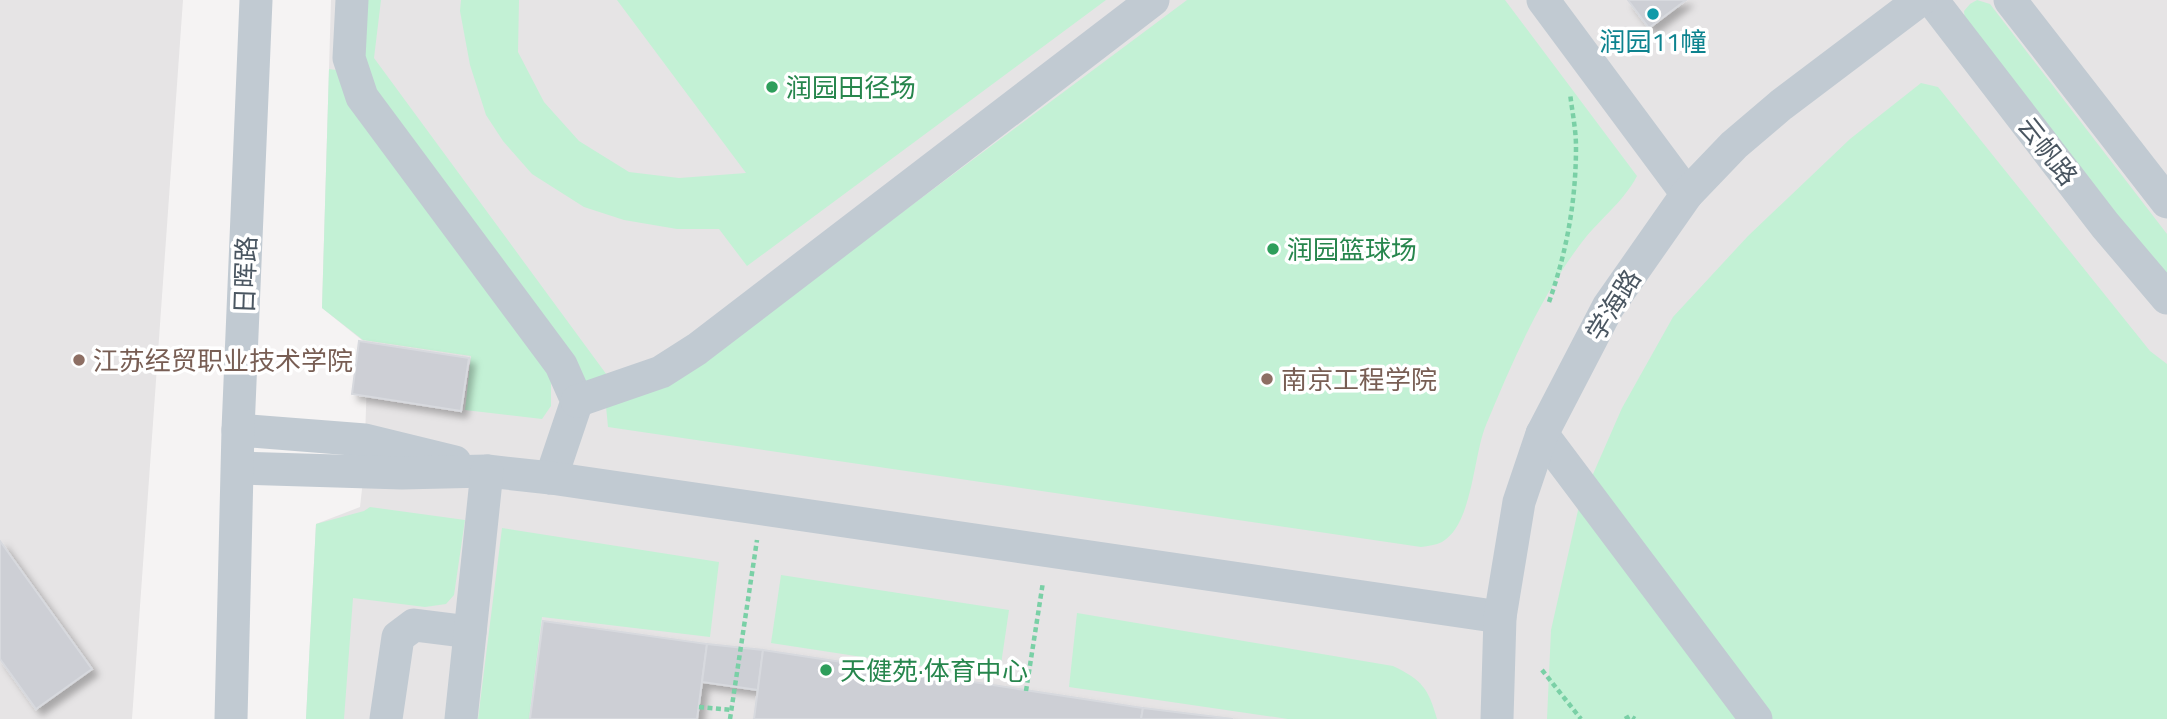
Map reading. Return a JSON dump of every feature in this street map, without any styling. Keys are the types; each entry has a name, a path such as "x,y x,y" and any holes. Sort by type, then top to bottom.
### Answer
{"street":[{"name":"日晖路","path":"231,719 238,430 256,0"},
{"path":"352,0 349,58 362,97 561,365 577,401 551,478"},
{"path":"577,401 661,372 697,349 1153,0"},
{"path":"1543,0 1687,194"},
{"name":"学海路","path":"1497,719 1500,617 1519,502 1542,434 1608,307 1687,194 1734,145 1771,113 1920,0"},
{"name":"云帆路","path":"1932,0 2105,225 2167,298"},
{"path":"2010,0 2167,202"},
{"path":"238,430 365,439 408,448 487,471"},
{"path":"1542,434 1756,719"},
{"path":"237,468 402,473 487,471 551,478 1500,617"},
{"path":"461,719 487,471"},
{"path":"387,719 398,637 414,625 470,632"}],"path":[{"path":"1549,302 1562,265 1575,189 1577,144 1570,88"},
{"path":"730,719 762,508"},
{"path":"1026,691 1048,551"},
{"path":"1542,670 1581,719"},
{"path":"699,707 732,710"},
{"path":"1625,719 1630,716 1635,719"}],"shaded area":[{"name":"江苏经贸职业技术学院","path":"0,0 183,0 132,719 0,719"},
{"name":"南京工程学院","path":"331,0 2167,0 2167,719 306,719 316,524 360,507 364,471 368,345 322,308"}],"green space":[{"path":"352,0 381,0 374,58 615,386 577,401 362,97"},
{"path":"461,0 519,0 518,52 544,102 579,141 629,172 679,178 746,173 617,0 1106,0 747,266 719,229 677,229 624,220 584,207 532,174 503,141 486,115 470,65 460,11"},
{"path":"1187,0 1505,0 1637,176 1625,195 1579,246 1539,310 1486,425 1471,488 1460,520 1442,542 1421,547 608,427 606,406 755,322"},
{"path":"1977,0 1990,4 2167,234 2167,279 1965,22 1964,11"},
{"path":"329,69 343,71 551,375 551,406 542,419 465,410 471,356 363,340 322,308"},
{"path":"1921,83 1938,87 2150,351 2167,364 2167,719 1547,719 1551,630 1579,506 1622,408 1673,317 1748,236 1850,139"},
{"path":"370,507 465,520 454,595 446,604 425,607 353,598 344,719 306,719 316,524"},
{"path":"502,528 719,562 710,637 542,617 529,719 478,719"},
{"path":"781,575 1009,610 999,678 771,643"},
{"path":"1077,613 1393,666 1411,676 1427,692 1437,719 1288,719 1069,687"}],"building":[{"name":"润园11幢","path":"1628,0 1686,0 1649,28"},
{"path":"359,341 469,358 461,411 352,394"},
{"path":"0,541 92,669 36,709 0,659"},
{"path":"543,621 707,644 697,719 530,719"},
{"path":"707,644 763,650 758,690 702,682"},
{"name":"天健苑·体育中心","path":"763,650 1143,708 1141,719 754,719"},
{"path":"1143,708 1233,719 1141,719"}],"place":[{"name":"润园11幢","path":"1653,14"},
{"name":"润园田径场","path":"772,87"},
{"name":"润园篮球场","path":"1273,249"},
{"name":"江苏经贸职业技术学院","path":"79,360"},
{"name":"南京工程学院","path":"1267,379"},
{"name":"天健苑·体育中心","path":"826,670"}]}
